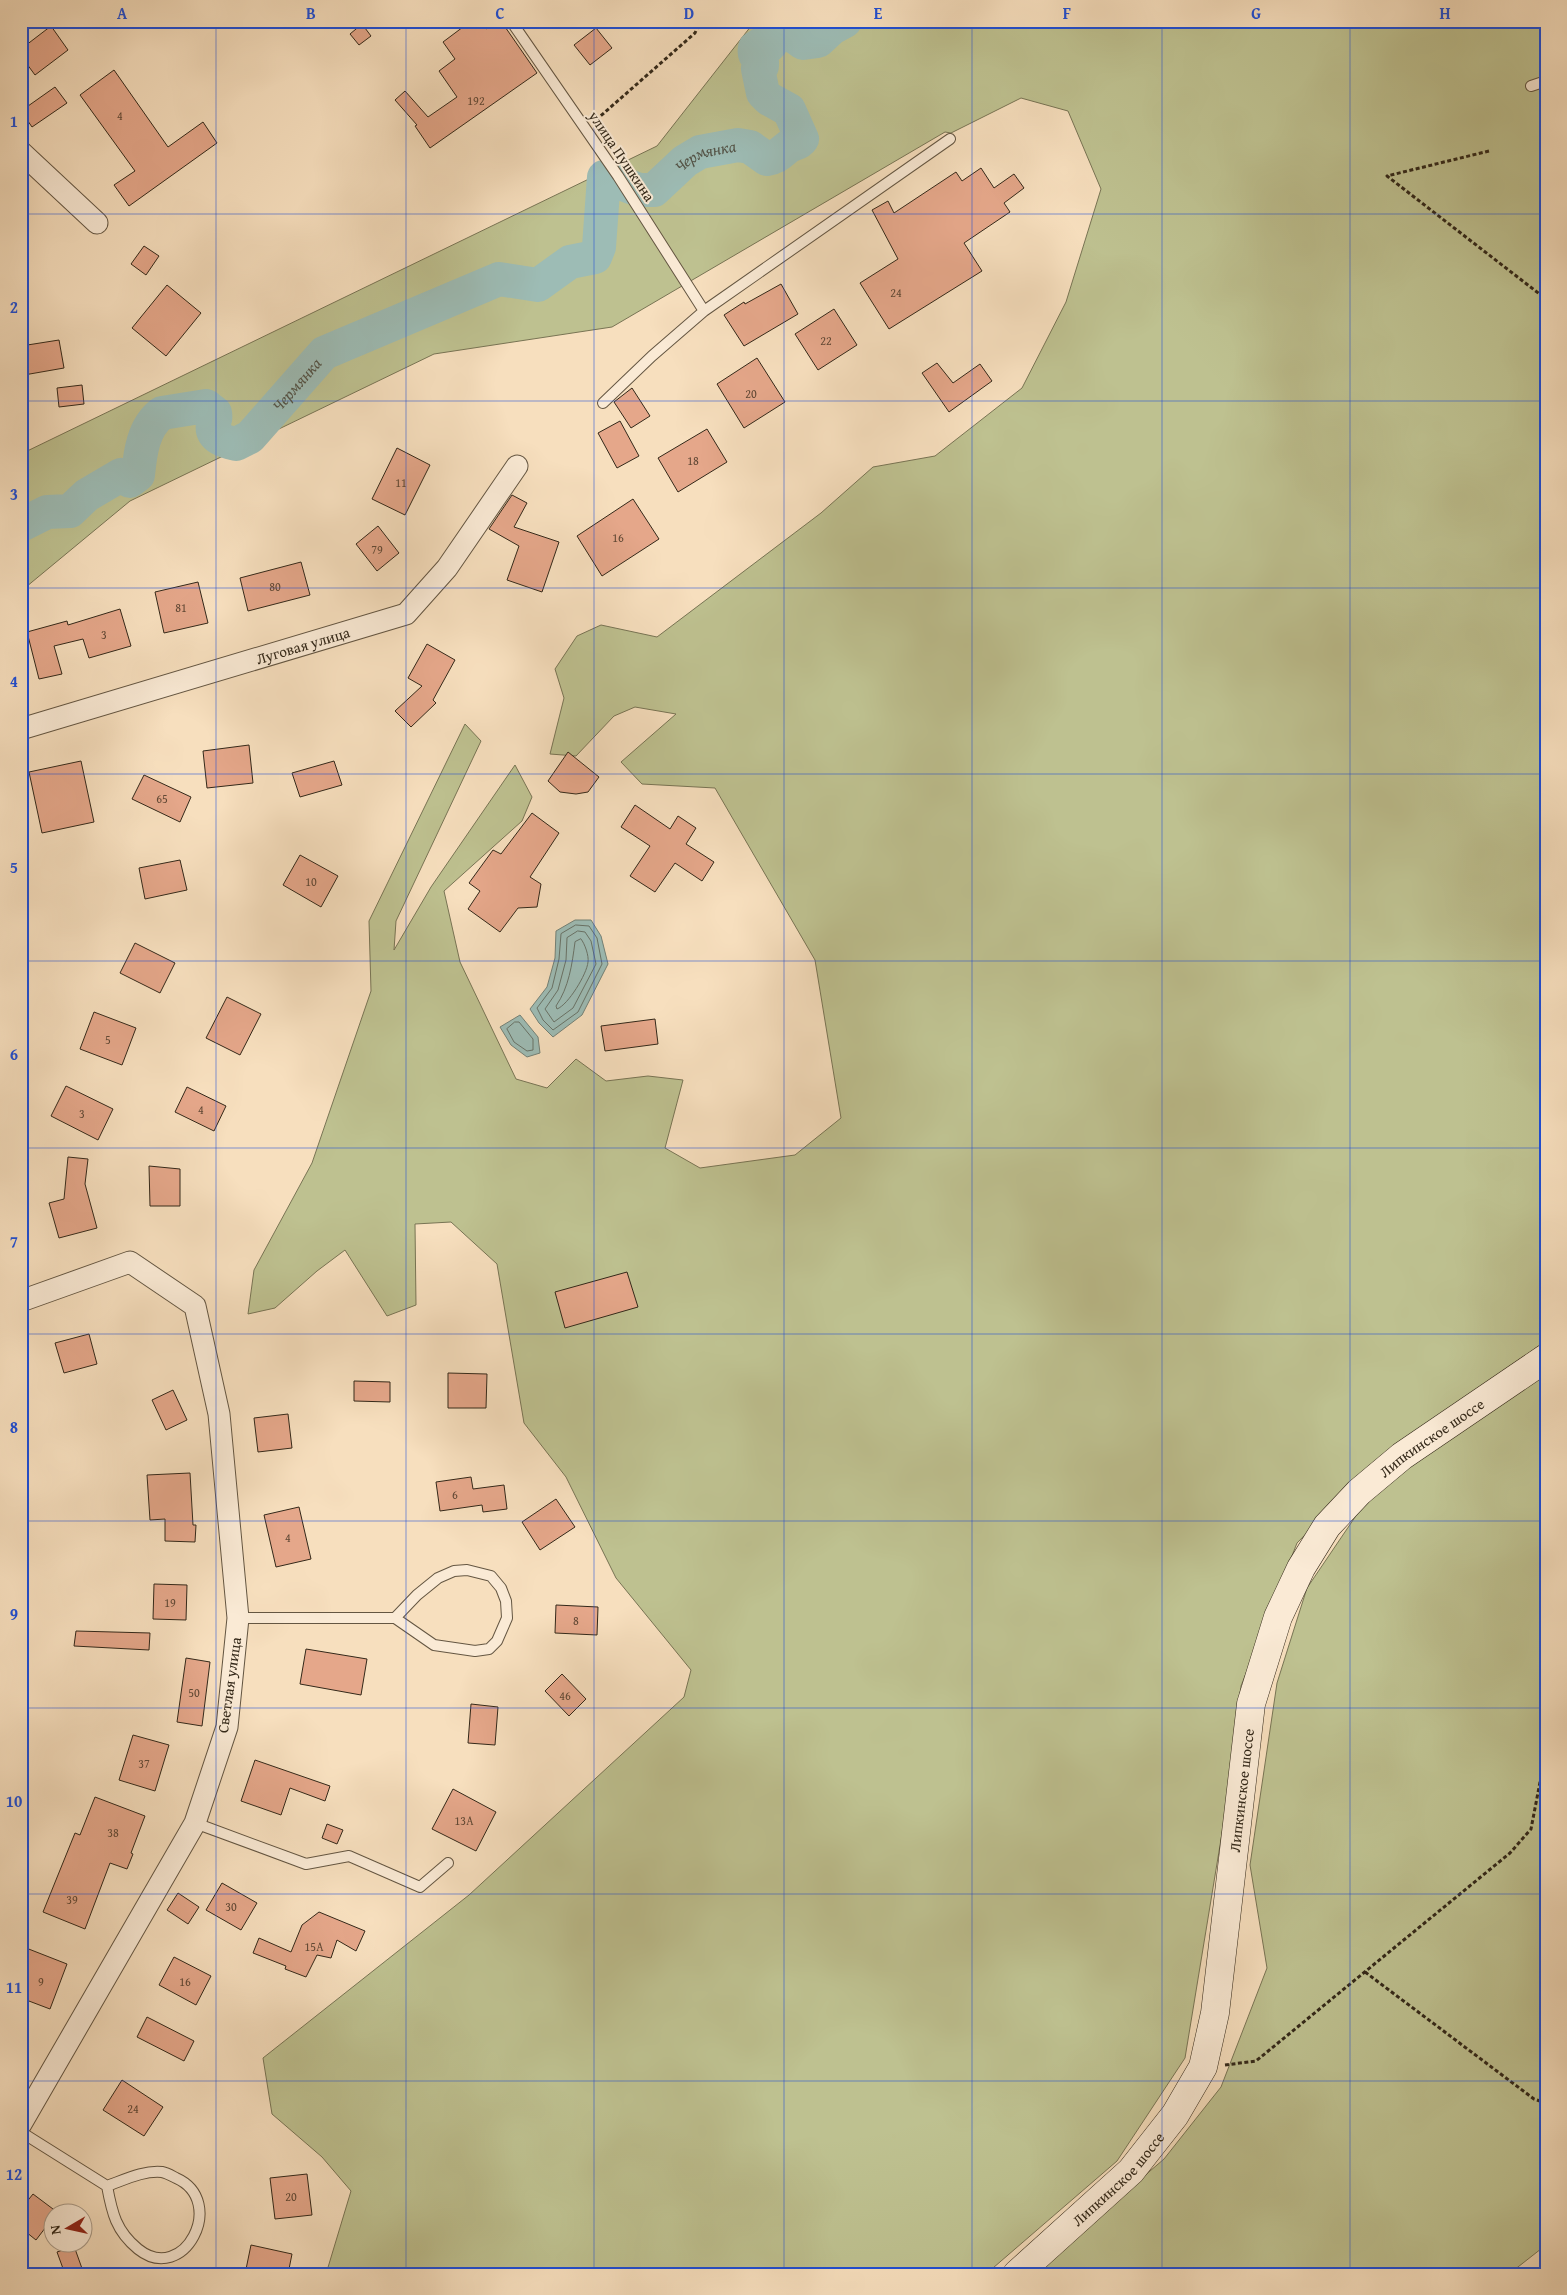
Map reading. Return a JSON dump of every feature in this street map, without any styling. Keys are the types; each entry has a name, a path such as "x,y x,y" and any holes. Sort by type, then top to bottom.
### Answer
{"street":[{"path":"21,152 97,223"},
{"name":"Луговая улица","path":"21,729 406,614 447,568 517,466"},
{"name":"Светлая улица","path":"21,1301 130,1262 195,1306 219,1414 238,1618 227,1726 194,1823 21,2124"},
{"name":"Липкинское шоссе","path":"1017,2274 1131,2171 1175,2115 1202,2068 1215,2013 1251,1704 1278,1617 1301,1568 1326,1526 1360,1492 1402,1456 1546,1358"}],"lane":[{"name":"улица Пушкина","path":"511,21 638,206 704,311"},
{"path":"1531,86 1546,81"},
{"path":"603,403 652,356 704,311 950,139"},
{"path":"238,1618 395,1618 434,1645 475,1651 489,1649 497,1641 507,1618 506,1602 501,1588 491,1576 467,1570 454,1572 438,1578 417,1595 395,1618"},
{"path":"194,1823 306,1864 349,1856 420,1887 448,1863"},
{"path":"21,2132 107,2186 111,2210 124,2238 144,2254 164,2257 180,2254 190,2243 198,2227 200,2215 196,2194 185,2182 163,2172 147,2172 107,2186"}],"path":[{"path":"586,129 695,33 700,21"},
{"path":"1489,151 1387,176 1546,299"},
{"path":"1256,2061 1510,1853 1531,1829 1546,1752"},
{"path":"1365,1972 1534,2099 1546,2103"}],"green space":[{"path":"755,21 1546,21 1546,1341 1387,1451 1297,1543 1241,1686 1223,1827 1185,2058 1117,2161 986,2274 326,2274 351,2191 322,2157 272,2114 263,2058 469,1895 684,1697 691,1670 616,1578 566,1477 524,1423 497,1264 451,1222 415,1224 416,1305 387,1316 345,1250 317,1271 275,1308 248,1314 254,1270 312,1163 371,991 369,921 465,724 481,741 396,921 394,950 431,887 515,765 532,797 522,821 444,891 460,962 516,1079 547,1088 576,1059 606,1081 648,1076 683,1080 665,1148 700,1168 795,1155 841,1118 815,960 715,788 642,784 621,762 676,714 635,707 614,716 576,756 550,754 564,698 555,669 577,636 601,625 657,637 821,513 873,467 935,456 1022,388 1066,302 1101,189 1068,111 1021,98 951,133 945,132 612,327 434,354 130,501 26,587 21,588 21,454 657,146"},
{"path":"1546,1370 1546,2245 1509,2274 1030,2274 1164,2159 1221,2087 1267,1968 1250,1865 1277,1683 1307,1588 1368,1498 1435,1445"}],"water":[{"path":"575,920 591,920 601,936 608,964 582,1015 553,1037 539,1023 530,1009 547,987 555,958 556,931"},
{"path":"520,1015 538,1037 540,1053 527,1057 511,1045 500,1027"}],"building":[{"path":"471,21 480,21 486,29 497,21 501,21 537,73 430,148 415,126 417,125 395,100 405,91 428,117 457,97 439,71 455,59 443,42"},
{"path":"362,24 371,36 359,45 350,34"},
{"path":"51,26 68,50 35,75 21,56 21,49"},
{"path":"596,28 612,48 590,65 574,45"},
{"path":"114,70 168,147 203,122 217,143 129,206 114,185 135,171 80,95"},
{"path":"55,87 67,103 32,127 21,111"},
{"path":"981,168 994,188 1014,174 1024,188 1004,203 1010,212 964,243 982,271 889,329 860,283 898,259 872,210 888,201 894,213 956,172 962,181"},
{"path":"144,246 159,256 146,275 131,264"},
{"path":"781,284 798,314 744,346 724,315 744,302 745,304"},
{"path":"167,285 201,313 166,356 132,328"},
{"path":"834,309 857,345 818,370 795,334"},
{"path":"59,340 64,368 24,375 21,346"},
{"path":"757,358 785,402 744,428 717,384"},
{"path":"937,363 953,383 980,364 992,381 949,412 922,373"},
{"path":"82,385 84,404 59,407 57,388"},
{"path":"632,388 650,416 631,428 614,402"},
{"path":"620,421 639,456 617,468 598,433"},
{"path":"707,429 727,462 678,492 658,458"},
{"path":"397,448 430,465 405,515 372,499"},
{"path":"512,495 527,503 514,527 559,542 542,592 507,580 519,546 489,529"},
{"path":"633,499 659,539 602,576 577,536"},
{"path":"378,526 399,553 377,571 356,544"},
{"path":"301,562 310,595 248,611 240,578"},
{"path":"198,582 208,623 164,633 155,592"},
{"path":"120,609 131,646 89,658 83,639 54,646 62,674 39,679 27,632 67,621 68,625"},
{"path":"427,644 455,660 433,700 436,703 411,727 395,711 422,686 408,678"},
{"path":"249,745 253,783 207,788 203,751"},
{"path":"568,752 599,777 588,792 576,794 560,792 548,781"},
{"path":"81,761 94,822 42,833 29,772"},
{"path":"334,761 342,785 300,797 292,773"},
{"path":"144,775 191,797 180,822 132,799"},
{"path":"635,805 670,829 678,816 696,828 686,844 714,862 702,881 675,863 655,892 630,876 650,846 621,827"},
{"path":"532,813 559,833 530,877 541,884 537,907 518,908 500,932 468,909 480,891 469,883 493,850 501,854"},
{"path":"300,855 338,876 321,907 283,885"},
{"path":"180,860 187,890 145,899 139,868"},
{"path":"135,943 175,963 160,993 120,973"},
{"path":"227,997 261,1014 240,1055 206,1038"},
{"path":"94,1012 136,1028 122,1065 80,1049"},
{"path":"655,1019 658,1044 605,1051 601,1026"},
{"path":"66,1086 113,1109 98,1140 51,1116"},
{"path":"187,1087 226,1106 214,1131 175,1112"},
{"path":"68,1157 88,1159 85,1184 97,1228 59,1238 49,1203 64,1199"},
{"path":"149,1166 180,1169 180,1206 150,1206"},
{"path":"627,1272 638,1307 565,1328 555,1292"},
{"path":"89,1334 97,1364 64,1373 55,1343"},
{"path":"448,1373 487,1374 486,1408 448,1408"},
{"path":"354,1381 390,1382 390,1402 354,1401"},
{"path":"173,1390 187,1420 166,1430 152,1400"},
{"path":"288,1414 292,1448 258,1452 254,1418"},
{"path":"190,1473 193,1525 196,1525 195,1542 165,1541 165,1519 150,1520 147,1475"},
{"path":"471,1477 473,1489 504,1485 507,1509 483,1512 482,1505 440,1511 436,1482"},
{"path":"556,1499 575,1527 540,1550 522,1522"},
{"path":"299,1507 311,1559 276,1567 264,1515"},
{"path":"154,1584 187,1585 186,1620 153,1619"},
{"path":"556,1605 598,1607 597,1635 555,1633"},
{"path":"76,1631 150,1633 149,1650 74,1646"},
{"path":"306,1649 367,1659 361,1695 300,1684"},
{"path":"186,1658 210,1662 202,1726 177,1722"},
{"path":"562,1674 586,1699 569,1716 545,1691"},
{"path":"471,1704 498,1707 495,1745 468,1743"},
{"path":"133,1735 169,1745 155,1791 119,1780"},
{"path":"255,1760 330,1786 325,1801 290,1788 281,1815 241,1801"},
{"path":"453,1789 496,1812 476,1851 432,1829"},
{"path":"95,1797 145,1816 127,1869 110,1863 85,1929 43,1912 75,1833 80,1835"},
{"path":"327,1824 343,1830 337,1844 322,1838"},
{"path":"222,1883 257,1903 241,1930 206,1910"},
{"path":"178,1893 199,1907 188,1924 167,1910"},
{"path":"319,1912 365,1931 356,1951 337,1940 331,1958 317,1955 306,1977 285,1969 286,1966 253,1953 259,1938 291,1952 302,1925"},
{"path":"21,1946 67,1964 50,2009 21,1998"},
{"path":"174,1957 211,1976 196,2005 159,1985"},
{"path":"147,2017 194,2041 184,2061 137,2037"},
{"path":"122,2080 163,2107 144,2136 103,2110"},
{"path":"307,2174 312,2215 275,2219 270,2178"},
{"path":"33,2194 44,2202 42,2202 42,2232 36,2240 21,2228 21,2209"},
{"path":"251,2245 292,2254 288,2274 245,2274"},
{"path":"57,2252 76,2252 84,2274 65,2274"}],"waterway":[{"name":"Чермянка","path":"21,525 47,512 70,511 87,495 121,475 130,481 138,475 141,450 147,433 162,413 206,406 215,413 214,433 220,439 236,444 250,437 324,353 499,279 538,285 570,262 595,257 599,247 604,177 639,190 654,190 685,161 700,152 738,145 750,147 767,159 776,156 799,142 802,139 789,110 769,99 763,93 758,69 762,66 762,62 755,55 755,48 763,43 770,45 782,28 803,43 818,41 832,28 845,21"}]}
